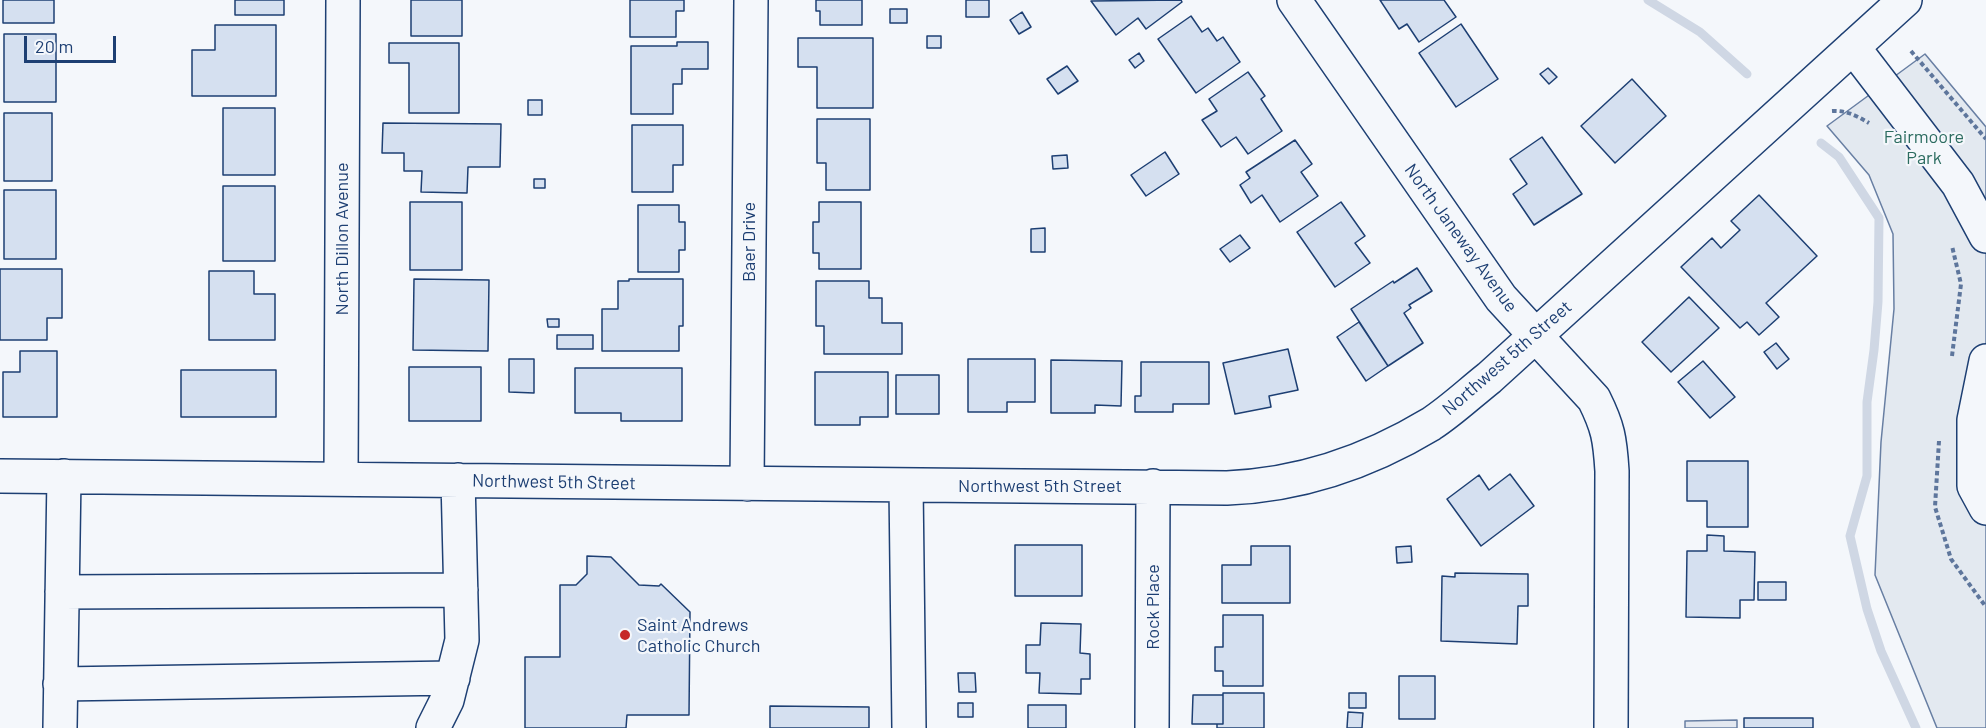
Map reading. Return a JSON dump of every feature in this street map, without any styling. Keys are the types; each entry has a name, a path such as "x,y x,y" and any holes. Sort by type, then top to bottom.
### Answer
{"street":[{"name":"North Dillon Avenue","path":"341,479 343,0"},
{"name":"Baer Drive","path":"747,484 751,0"},
{"name":"North Janeway Avenue","path":"1294,0 1501,298 1594,399 1610,437 1612,471 1611,728"},
{"name":"Northwest 5th Street","path":"0,476 1252,487 1293,481 1341,468 1385,450 1433,423 1489,378 1905,0"},
{"path":"1853,47 1958,184 1986,236"},
{"path":"1986,361 1974,420 1974,486 1986,508"},
{"path":"60,728 64,476"},
{"path":"433,728 447,700 462,640 458,480"},
{"path":"906,485 909,728"},
{"name":"Rock Place","path":"1152,728 1153,486"},
{"path":"62,592 461,590"},
{"path":"60,684 453,678"}],"path":[{"path":"1911,51 1986,139"},
{"path":"1825,112 1841,111 1857,116 1873,126"},
{"path":"1948,239 1953,248 1961,284 1950,367"},
{"path":"1941,431 1935,507 1951,559 1986,607"}],"green space":[{"name":"Fairmoore Park","path":"1925,54 1986,127 1986,728 1937,728 1875,575 1881,442 1894,309 1893,234 1869,175 1827,126"}],"shaded area":[{"path":"1737,720 1737,728 1685,728 1685,721"}],"building":[{"path":"3,0 54,0 54,23 3,23"},
{"path":"235,0 284,0 284,15 235,15"},
{"path":"411,0 462,0 462,36 411,36"},
{"path":"630,0 684,0 684,11 676,11 676,37 630,37"},
{"path":"816,0 862,0 862,25 820,25 820,11 816,11"},
{"path":"966,0 989,0 989,17 966,17"},
{"path":"1181,0 1182,2 1146,29 1138,18 1116,35 1091,1"},
{"path":"1380,0 1444,0 1456,17 1419,42 1407,24 1399,29"},
{"path":"890,9 907,9 907,23 890,23"},
{"path":"1022,12 1031,27 1019,34 1010,20"},
{"path":"1191,16 1202,32 1208,28 1217,41 1223,37 1240,62 1196,93 1158,39"},
{"path":"1461,24 1498,79 1456,107 1419,53"},
{"path":"215,25 276,25 276,96 192,96 192,50 215,50"},
{"path":"4,34 56,34 56,102 4,102"},
{"path":"927,36 941,36 941,48 927,48"},
{"path":"798,38 873,38 873,108 817,108 817,67 798,67"},
{"path":"677,42 708,42 708,69 682,69 682,84 673,84 673,114 631,114 631,46 677,46"},
{"path":"389,43 459,43 459,113 409,113 409,63 389,63"},
{"path":"1139,53 1144,61 1135,68 1129,60"},
{"path":"1067,66 1078,81 1058,94 1047,79"},
{"path":"1548,68 1557,77 1549,84 1540,74"},
{"path":"1248,72 1265,96 1261,99 1282,131 1248,154 1236,137 1221,147 1202,120 1217,111 1209,99"},
{"path":"1632,79 1666,116 1615,163 1581,126"},
{"path":"528,100 542,100 542,115 528,115"},
{"path":"223,108 275,108 275,175 223,175"},
{"path":"4,113 52,113 52,181 4,181"},
{"path":"817,119 870,119 870,190 826,190 826,163 817,163"},
{"path":"383,123 501,124 500,167 468,167 467,193 421,192 422,171 404,171 404,153 382,153"},
{"path":"632,125 683,125 683,165 673,165 673,192 632,192"},
{"path":"1542,137 1582,194 1534,225 1513,194 1527,184 1510,159"},
{"path":"1295,140 1312,164 1301,172 1318,196 1280,222 1262,195 1251,203 1240,185 1250,178 1246,172"},
{"path":"1165,152 1179,174 1146,196 1131,175"},
{"path":"1067,155 1068,168 1053,169 1052,156"},
{"path":"534,179 545,179 545,188 534,188"},
{"path":"223,186 275,186 275,261 223,261"},
{"path":"4,190 56,190 56,259 4,259"},
{"path":"1759,195 1817,256 1766,303 1779,317 1759,335 1747,322 1740,328 1681,267 1712,238 1721,248 1740,230 1731,221"},
{"path":"410,202 462,202 462,270 410,270"},
{"path":"819,202 861,202 861,269 819,269 819,253 813,253 813,222 819,222"},
{"path":"1341,202 1365,236 1355,243 1370,263 1335,287 1297,232"},
{"path":"638,205 679,205 679,222 685,222 685,250 679,250 679,272 638,272"},
{"path":"1045,228 1045,252 1031,252 1031,229"},
{"path":"1240,235 1250,248 1230,262 1220,249"},
{"path":"1417,268 1432,291 1409,305 1411,308 1404,313 1423,343 1388,366 1351,309"},
{"path":"0,269 62,269 62,318 47,318 47,340 0,340"},
{"path":"209,271 254,271 254,294 275,294 275,340 209,340"},
{"path":"414,279 489,280 488,351 413,350"},
{"path":"629,279 683,279 683,326 679,326 679,351 602,351 602,309 618,309 618,281 629,281"},
{"path":"816,281 869,281 869,298 882,298 882,323 902,323 902,354 824,354 824,326 816,326"},
{"path":"1689,297 1719,328 1671,372 1642,342"},
{"path":"547,319 559,319 559,327 548,327"},
{"path":"1359,322 1388,366 1366,381 1337,337"},
{"path":"557,335 593,335 593,349 557,349"},
{"path":"1776,343 1789,359 1777,369 1764,352"},
{"path":"1288,349 1298,390 1269,396 1271,407 1235,414 1223,363"},
{"path":"20,351 57,351 57,417 3,417 3,372 20,372"},
{"path":"509,359 534,359 534,393 509,392"},
{"path":"968,359 1035,359 1035,402 1007,402 1007,412 968,412"},
{"path":"1051,360 1122,361 1121,406 1095,405 1095,413 1051,413"},
{"path":"1703,361 1735,397 1710,418 1678,382"},
{"path":"1141,362 1209,362 1209,404 1173,404 1173,412 1135,412 1135,396 1141,396"},
{"path":"409,367 481,367 481,421 409,421"},
{"path":"575,368 682,368 682,421 621,421 621,413 575,413"},
{"path":"181,370 276,370 276,417 181,417"},
{"path":"815,372 888,372 888,417 860,417 860,425 815,425"},
{"path":"896,375 939,375 939,414 896,414"},
{"path":"1687,461 1748,461 1748,527 1707,527 1707,501 1687,501"},
{"path":"1510,474 1534,506 1481,546 1447,499 1479,475 1489,490"},
{"path":"1707,535 1724,536 1724,551 1755,552 1754,600 1740,600 1740,618 1686,617 1687,551 1707,551"},
{"path":"1015,545 1082,545 1082,596 1015,596"},
{"path":"1251,546 1290,546 1290,603 1222,603 1222,565 1251,565"},
{"path":"1411,546 1412,562 1397,563 1396,547"},
{"name":"Saint Andrews Catholic Church","path":"587,556 611,557 639,585 659,586 661,584 690,612 689,715 627,715 626,728 525,728 525,657 560,657 560,585 576,585 587,574"},
{"path":"1455,573 1528,574 1528,606 1518,606 1517,644 1441,641 1442,576 1455,577"},
{"path":"1758,582 1786,582 1786,600 1758,600"},
{"path":"1223,615 1263,615 1263,686 1223,686 1223,671 1215,671 1215,647 1223,647"},
{"path":"1041,623 1081,624 1080,653 1090,654 1090,679 1081,679 1081,694 1039,693 1040,673 1026,673 1026,645 1040,645"},
{"path":"958,673 975,673 976,692 959,692"},
{"path":"1399,676 1435,676 1435,719 1399,719"},
{"path":"1223,693 1264,693 1264,728 1217,728 1217,724 1223,724"},
{"path":"1349,693 1366,693 1366,708 1349,708"},
{"path":"1193,695 1223,695 1223,724 1192,724"},
{"path":"958,703 973,703 973,717 958,717"},
{"path":"1028,705 1066,705 1066,728 1028,728"},
{"path":"770,706 869,707 869,728 770,728"},
{"path":"1348,712 1363,713 1362,728 1347,728"},
{"path":"1744,718 1813,718 1813,728 1744,728"}],"waterway":[{"path":"1648,0 1700,32 1747,74"},
{"path":"1821,143 1839,157 1879,218 1878,302 1867,402 1867,476 1850,536 1867,609 1881,651 1916,728"}],"place":[{"name":"Saint Andrews Catholic Church","path":"625,635"}]}
